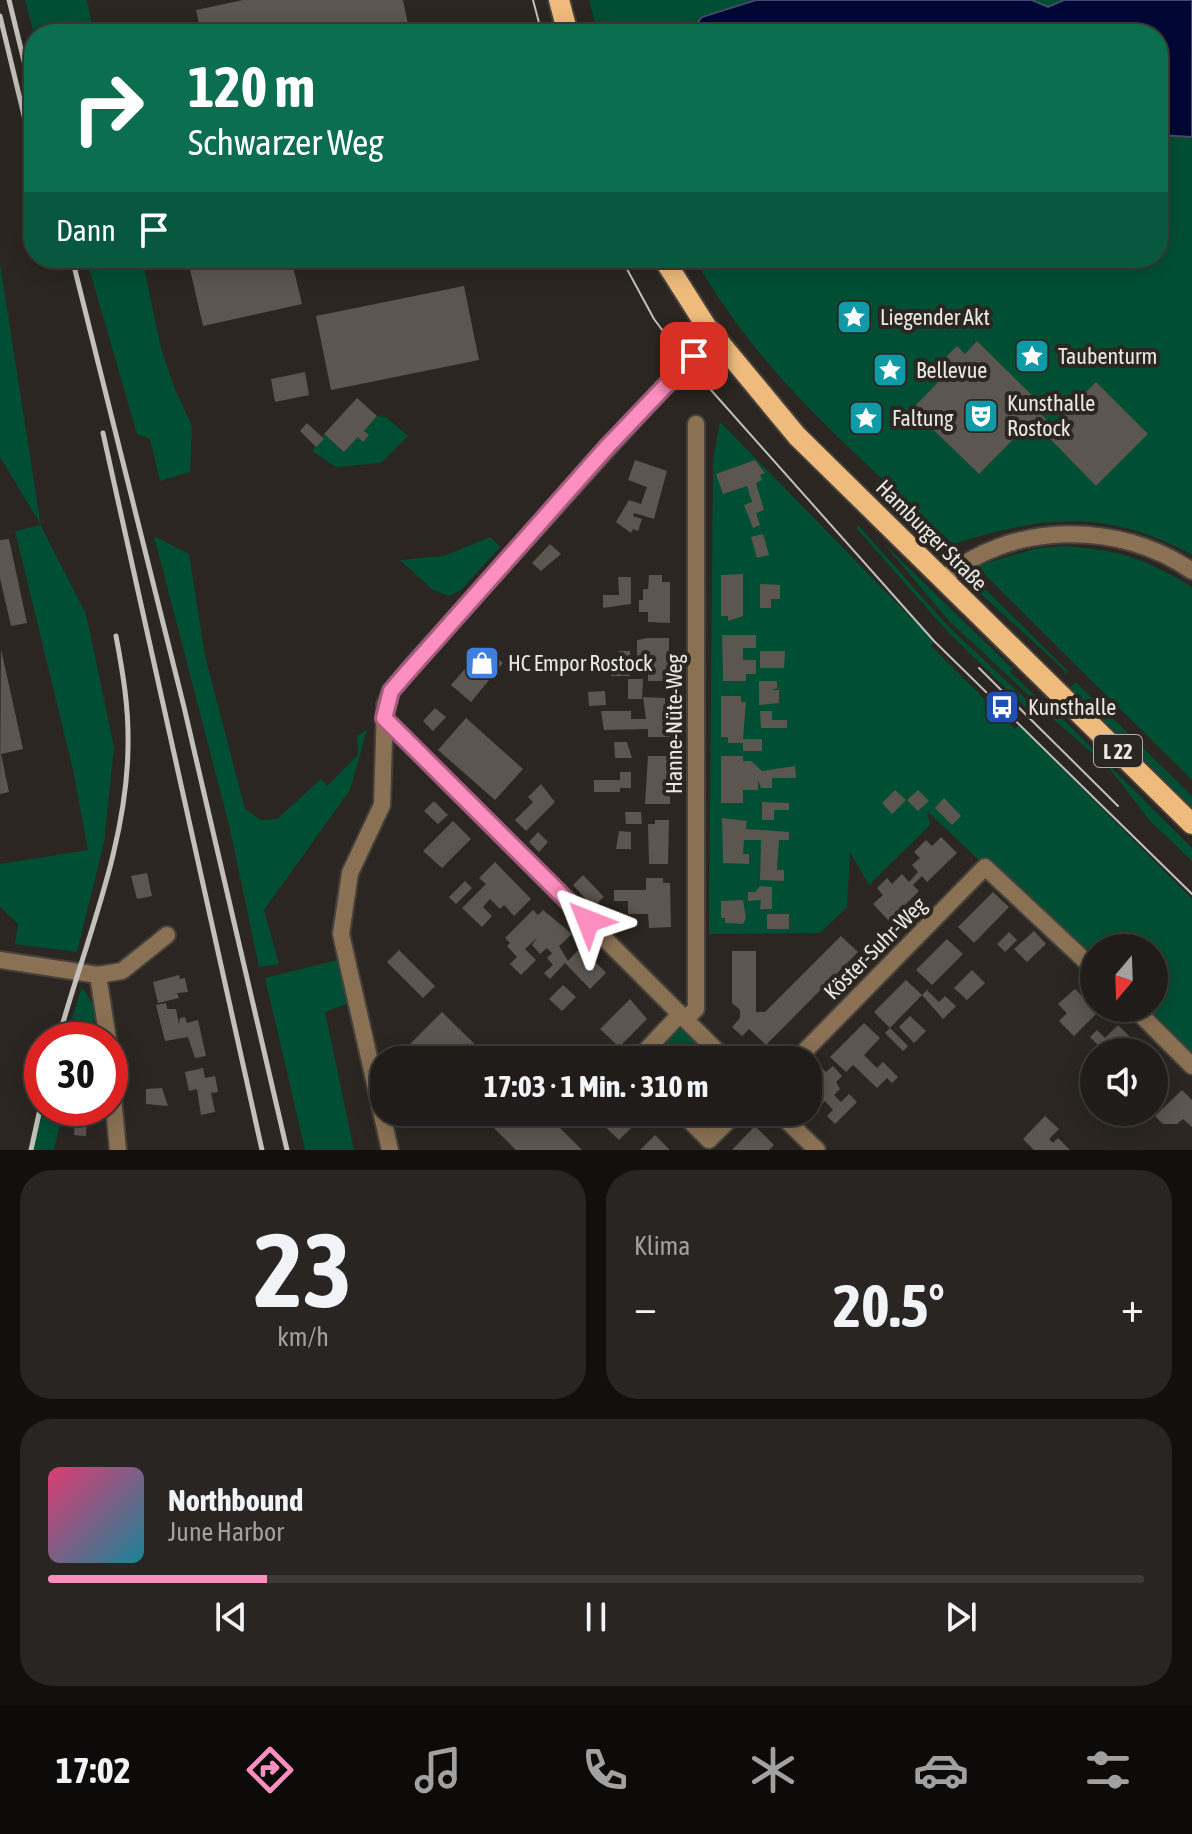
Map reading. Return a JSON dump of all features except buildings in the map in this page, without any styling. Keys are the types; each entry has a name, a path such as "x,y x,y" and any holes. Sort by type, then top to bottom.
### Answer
{"main road":[{"path":"559,0 565,24"},
{"name":"Hamburger Straße","path":"669,268 716,340 797,436 1192,824"}],"street":[{"path":"390,1150 341,934 350,873 382,805 384,718 391,691 662,389 716,340"},
{"name":"Hanne-Nüte-Weg","path":"682,1017 696,1009 696,424"},
{"path":"942,580 972,556 1014,541 1072,534 1125,540 1174,558 1192,571"},
{"path":"384,718 712,1046"},
{"name":"Köster-Suhr-Weg","path":"810,1046 985,867 1080,956"},
{"path":"0,960 98,975 122,971 139,961 167,935"},
{"path":"98,975 105,1022"},
{"path":"652,1046 682,1017"},
{"path":"1148,1022 1192,1066"},
{"path":"116,1126 118,1150"},
{"path":"695,1126 709,1140 723,1126"},
{"path":"792,1126 817,1150"}],"green space":[{"path":"25,0 87,0 92,24 31,24"},
{"path":"589,0 1192,0 1192,555 1131,530 1074,521 1016,527 953,544 812,412 749,340 700,268 1168,268 1168,24 595,24"},
{"path":"0,264 41,525 0,457"},
{"path":"89,268 144,268 161,348 192,426 190,472 160,481 150,439 137,434"},
{"path":"377,416 386,417 408,436 381,463 336,467 312,451 324,434 344,452 358,437 363,441 369,435 364,431"},
{"path":"720,422 934,641 931,646 1015,729 1019,725 1192,899 1192,1066 1168,1042 1168,1038 1164,1038 1148,1022 1168,1022 1168,934 1080,934 1080,956 927,811 930,825 869,885 850,852 847,907 820,933 709,934 713,460"},
{"path":"41,525 86,614 114,747 104,842 77,952 15,944 18,924 0,907 0,864 88,850 73,770 15,531"},
{"path":"859,526 948,626 1034,707 1029,711 946,630 856,528"},
{"path":"154,536 189,554 205,656 245,809 261,820 277,819 321,779 327,786 358,755 357,736 367,730 350,790 264,910 279,964 259,967 229,825"},
{"path":"490,537 500,547 461,590 449,596 433,590 400,560 444,556"},
{"path":"883,543 1013,669 1010,672 1040,700 1037,703 949,621"},
{"path":"1064,546 1131,557 1192,587 1192,780 976,566 1037,548"},
{"path":"968,572 1068,671 1064,675 1065,671 968,582"},
{"path":"1076,682 1192,796 1192,807 1070,687"},
{"path":"1051,707 1192,848 1192,861 1149,820 1110,769 1045,712"},
{"path":"337,960 349,1003 325,1012 354,1150 305,1150 265,978"},
{"path":"82,987 98,1012 94,1022 71,1022"},
{"path":"681,1029 699,1046 662,1046"},
{"path":"37,1126 60,1126 54,1150 29,1150"}],"water":[{"path":"756,0 1032,0 1048,7 1064,0 1192,0 1192,137 1168,136 1168,24 697,24 702,17"}],"tram line":[{"path":"533,0 539,24"},
{"path":"626,268 654,319 687,363 934,641 1192,894"},
{"path":"979,668 1118,806"}],"railway":[{"path":"9,0 24,61"},
{"path":"0,16 24,116"},
{"path":"74,268 184,707 287,1150"},
{"path":"103,433 262,1150"},
{"path":"63,1022 112,858 126,784 128,719 116,636"},
{"path":"31,1150 36,1126"}],"place":[{"name":"Liegender Akt","path":"854,317"},
{"name":"Taubenturm","path":"1032,356"},
{"name":"Bellevue","path":"890,370"},
{"name":"Kunsthalle Rostock","path":"981,416"},
{"name":"Faltung","path":"866,418"},
{"name":"HC Empor Rostock","path":"482,663"},
{"name":"Kunsthalle","path":"1002,707"}],"route":[{"path":"588,921 384,718 385,705 391,691 451,622 607,447 694,356"}]}
